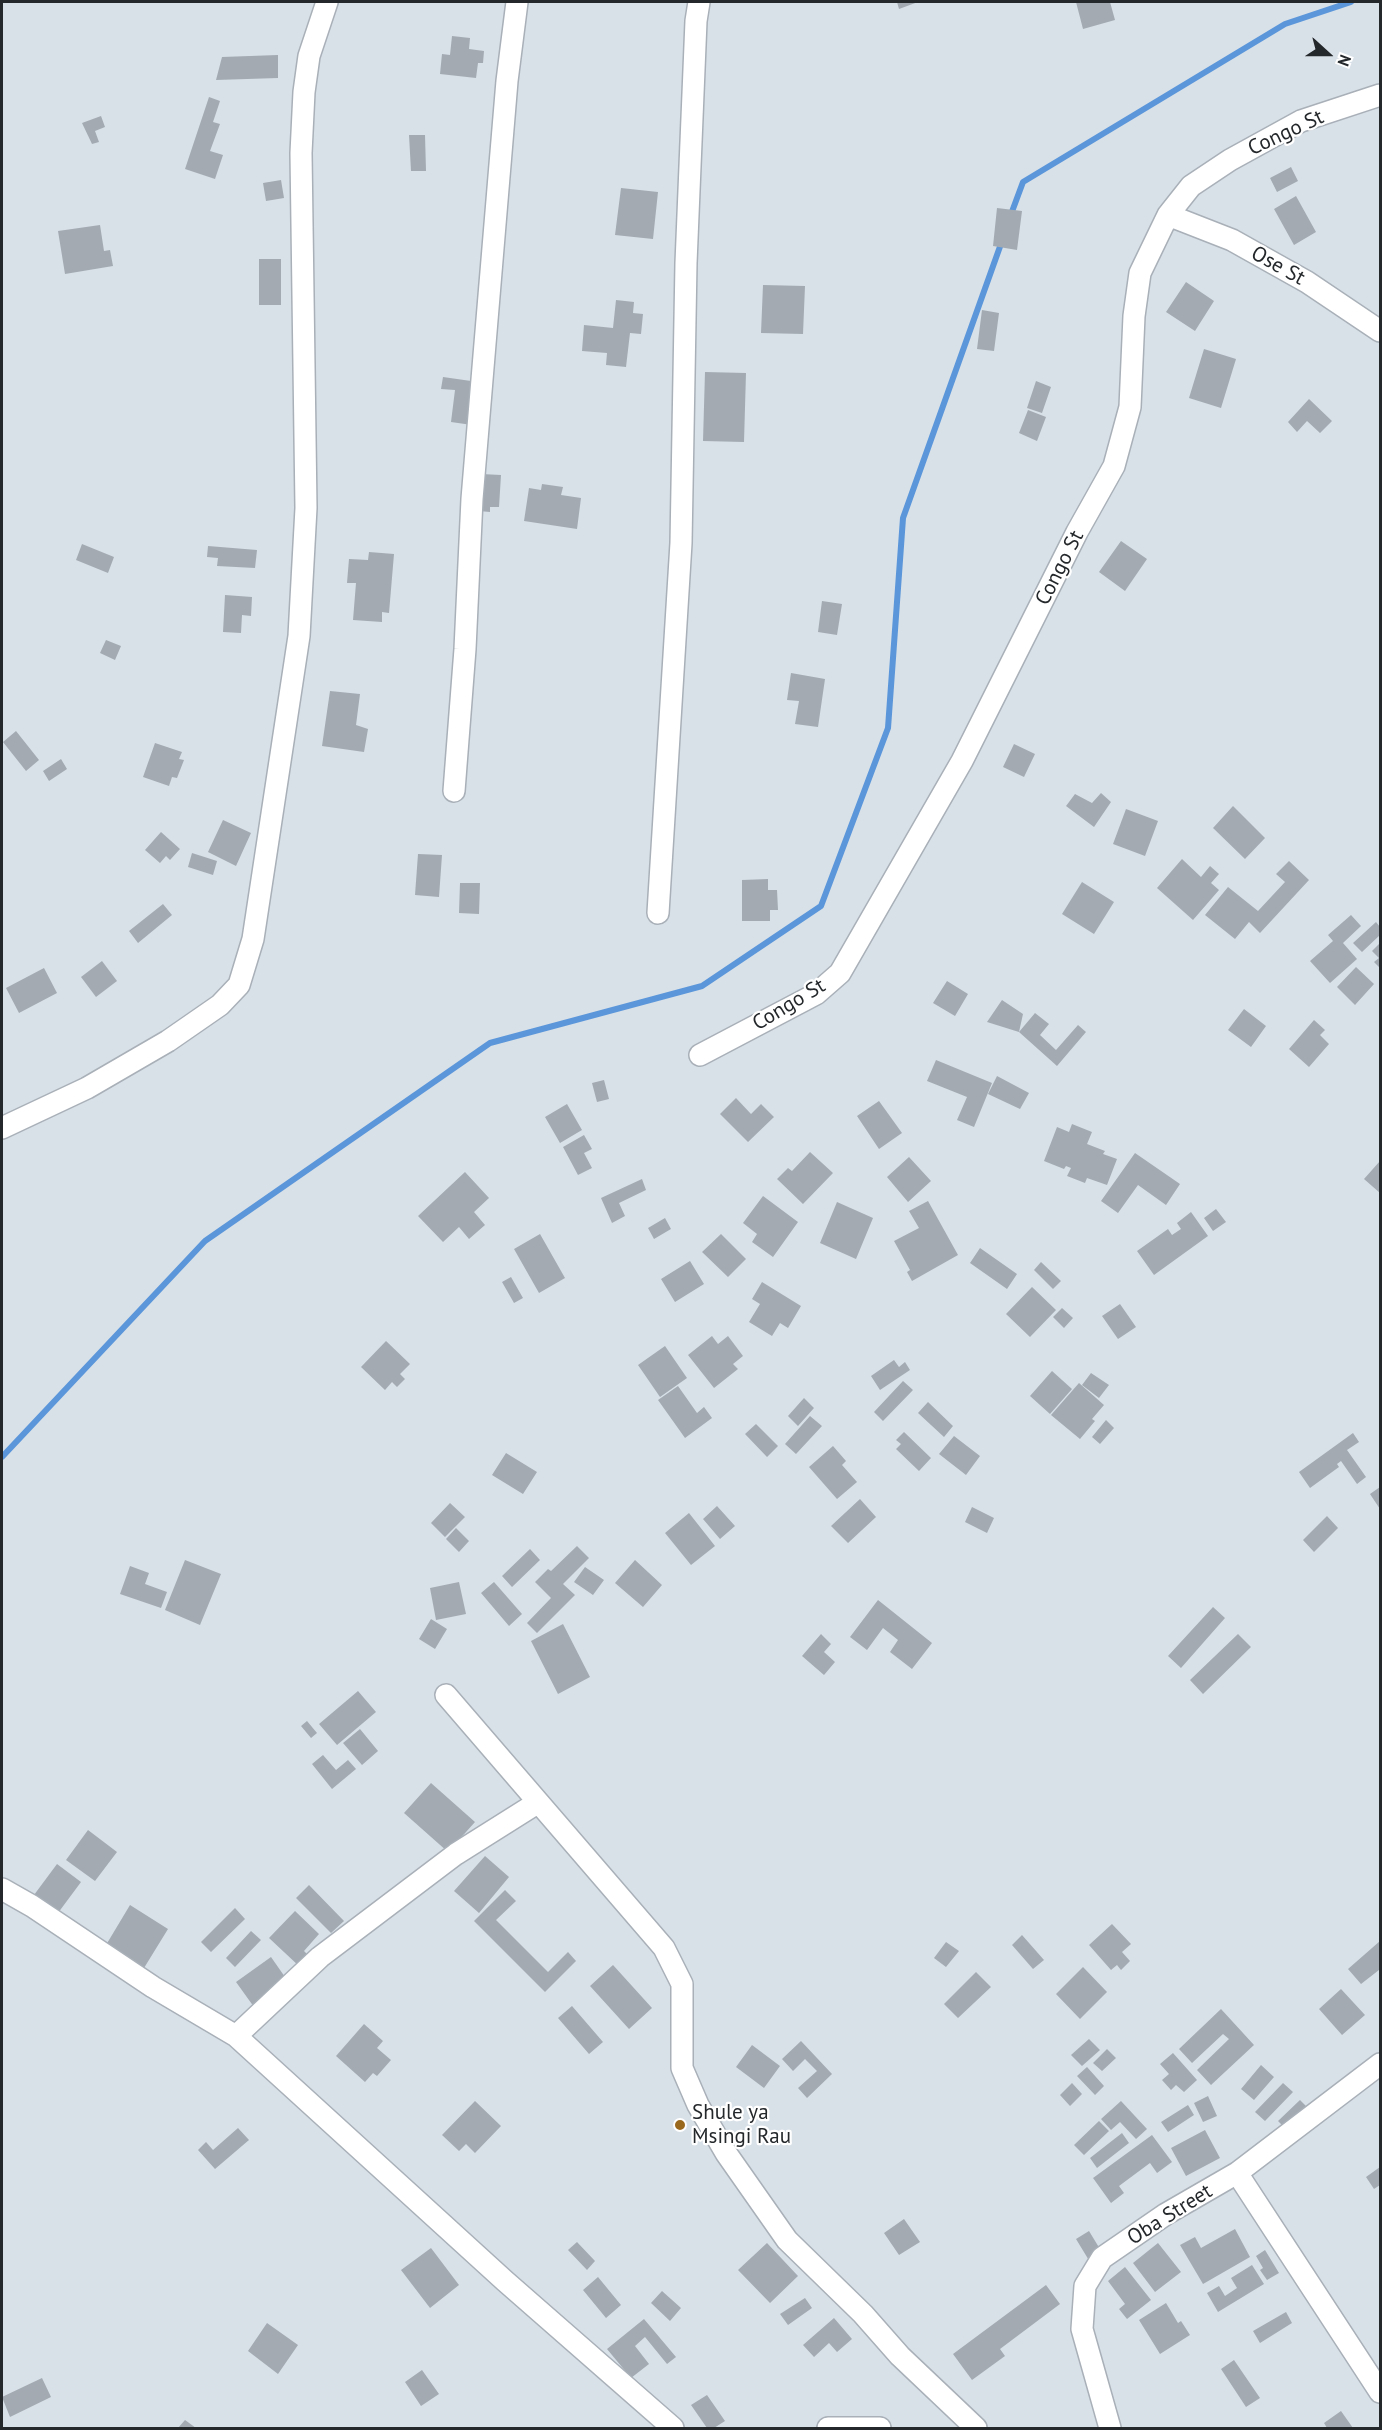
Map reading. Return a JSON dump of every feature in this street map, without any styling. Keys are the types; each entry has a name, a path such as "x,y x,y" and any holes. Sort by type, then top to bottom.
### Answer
{"street":[{"path":"2,1128 87,1088 168,1041 220,1005 239,985 253,939 299,636 306,508 301,153 304,92 309,56 327,2"},
{"path":"454,792 465,649 472,499 507,81 517,2"},
{"path":"658,913 681,543 686,263 696,21 699,2"},
{"name":"Congo St","path":"700,1055 816,994 840,972 963,761 1077,532 1114,466 1130,407 1134,316 1140,273 1168,214 1191,186 1230,160 1301,121 1380,95"},
{"name":"Ose St","path":"1168,214 1232,240 1307,282 1380,331"},
{"path":"446,1695 664,1948 682,1984 682,2068 698,2104 726,2153 787,2240 863,2314 900,2356 976,2428"},
{"path":"236,2037 320,1958 456,1854 537,1803"},
{"path":"2,1889 32,1906 153,1987 236,2037 505,2281 673,2428"},
{"name":"Oba Street","path":"1110,2428 1082,2329 1085,2286 1102,2258 1166,2214 1237,2173 1380,2064"},
{"path":"1237,2173 1380,2392"},
{"path":"828,2428 880,2428"}],"building":[{"path":"897,2 903,3 918,2 899,9"},
{"path":"1076,2 1110,2 1115,20 1083,29"},
{"path":"452,36 470,38 469,49 484,51 483,63 478,63 476,78 440,74 442,54 450,55"},
{"path":"278,55 278,78 216,80 222,57"},
{"path":"209,97 220,101 213,122 220,124 210,151 223,155 215,179 185,169"},
{"path":"101,116 105,127 95,131 99,142 92,144 82,123"},
{"path":"409,135 425,135 426,171 411,171"},
{"path":"1291,167 1298,181 1277,192 1270,178"},
{"path":"281,180 284,198 266,201 263,183"},
{"path":"621,188 658,192 653,239 615,235"},
{"path":"1296,196 1316,232 1294,245 1274,209"},
{"path":"997,208 1022,211 1017,250 993,246"},
{"path":"100,225 104,251 110,250 113,266 65,274 58,231"},
{"path":"259,259 281,259 281,305 259,305"},
{"path":"1186,282 1214,301 1195,331 1166,312"},
{"path":"763,285 805,286 803,334 761,333"},
{"path":"616,300 634,302 633,313 643,314 641,334 630,333 626,367 606,365 607,353 582,351 584,325 613,328"},
{"path":"982,310 999,313 994,351 977,349"},
{"path":"1204,349 1236,359 1221,408 1189,398"},
{"path":"705,372 746,373 744,442 703,441"},
{"path":"443,377 478,382 472,425 451,422 455,390 441,389"},
{"path":"1036,381 1051,387 1042,413 1027,408"},
{"path":"1309,399 1332,421 1320,433 1307,421 1297,432 1288,422"},
{"path":"1028,410 1046,417 1037,441 1019,433"},
{"path":"481,474 501,475 499,507 490,507 490,512 479,511"},
{"path":"542,484 563,487 561,495 581,498 577,529 524,521 529,488 541,490"},
{"path":"1121,541 1147,559 1125,591 1099,572"},
{"path":"82,544 114,557 108,573 76,560"},
{"path":"208,546 257,550 255,568 217,566 218,558 207,557"},
{"path":"369,552 394,554 389,613 382,612 382,622 353,620 356,583 347,583 349,559 368,560"},
{"path":"225,595 252,597 251,616 242,615 241,633 223,632"},
{"path":"822,601 842,604 837,635 818,632"},
{"path":"106,640 121,646 115,660 100,653"},
{"path":"791,673 825,679 818,727 795,724 799,701 787,700"},
{"path":"330,691 360,694 356,725 368,729 364,752 322,746"},
{"path":"16,731 39,760 26,771 3,742"},
{"path":"155,743 182,752 179,759 184,760 177,778 172,777 169,786 143,777"},
{"path":"1014,744 1035,754 1024,777 1003,767"},
{"path":"61,759 67,769 49,781 43,771"},
{"path":"1101,793 1111,802 1094,827 1066,806 1075,794 1092,803"},
{"path":"1233,806 1265,838 1245,859 1213,828"},
{"path":"1126,809 1158,821 1145,856 1113,844"},
{"path":"223,820 251,833 236,866 208,852"},
{"path":"161,832 180,849 170,860 166,856 160,863 145,850"},
{"path":"192,853 217,861 213,875 188,867"},
{"path":"418,854 442,855 439,897 415,895"},
{"path":"1182,859 1201,877 1210,866 1219,874 1211,883 1219,890 1193,920 1157,888"},
{"path":"1289,861 1309,880 1260,933 1249,922 1235,939 1205,915 1228,887 1258,911 1285,882 1276,874"},
{"path":"768,879 768,890 777,890 778,910 770,910 770,921 742,921 742,880"},
{"path":"1082,882 1114,902 1094,934 1062,914"},
{"path":"460,883 480,883 479,914 459,913"},
{"path":"163,904 172,915 138,943 129,931"},
{"path":"1351,915 1361,926 1343,943 1357,959 1330,983 1310,961 1333,941 1328,935"},
{"path":"1376,922 1380,927 1380,935 1362,952 1353,943"},
{"path":"1380,943 1380,968 1374,962 1379,958 1372,951"},
{"path":"102,961 117,981 96,997 81,977"},
{"path":"1356,967 1374,984 1355,1005 1337,987"},
{"path":"44,968 57,993 19,1013 6,988"},
{"path":"947,981 968,994 955,1016 933,1003"},
{"path":"1002,1000 1023,1014 1019,1032 987,1022"},
{"path":"1244,1009 1266,1026 1251,1047 1228,1030"},
{"path":"1035,1013 1049,1024 1040,1035 1056,1050 1078,1025 1086,1032 1057,1066 1019,1032"},
{"path":"1314,1020 1325,1030 1320,1035 1329,1044 1309,1067 1289,1049"},
{"path":"936,1060 992,1083 974,1127 957,1120 967,1097 927,1081"},
{"path":"997,1076 1029,1093 1020,1109 988,1094"},
{"path":"604,1080 609,1099 597,1102 592,1083"},
{"path":"736,1098 751,1114 761,1104 774,1117 748,1142 720,1114"},
{"path":"879,1101 902,1133 879,1149 857,1116"},
{"path":"567,1104 582,1130 560,1143 545,1117"},
{"path":"1072,1124 1092,1132 1087,1144 1117,1159 1107,1185 1087,1178 1085,1183 1067,1176 1071,1168 1066,1166 1064,1169 1044,1161 1057,1127 1069,1132"},
{"path":"584,1135 592,1149 584,1153 592,1168 578,1175 563,1147"},
{"path":"810,1152 833,1173 803,1204 777,1179 788,1168 792,1171"},
{"path":"1135,1153 1180,1184 1166,1205 1138,1185 1118,1213 1101,1201"},
{"path":"909,1157 931,1181 908,1202 887,1177"},
{"path":"1380,1161 1380,1193 1364,1179"},
{"path":"465,1172 489,1198 474,1212 485,1225 469,1239 459,1227 443,1242 418,1216"},
{"path":"642,1179 646,1190 619,1203 625,1216 612,1223 601,1198"},
{"path":"763,1196 798,1222 773,1257 752,1242 757,1234 743,1223"},
{"path":"928,1201 958,1255 912,1281 907,1272 910,1270 894,1241 919,1228 909,1211"},
{"path":"837,1202 873,1218 856,1259 820,1243"},
{"path":"1216,1209 1226,1222 1213,1231 1204,1218"},
{"path":"1191,1212 1208,1236 1154,1275 1137,1251 1168,1229 1172,1235 1181,1229 1177,1223"},
{"path":"665,1218 671,1229 654,1239 648,1228"},
{"path":"540,1234 565,1278 539,1293 514,1249"},
{"path":"721,1234 746,1259 728,1277 702,1252"},
{"path":"980,1248 1017,1274 1007,1289 970,1263"},
{"path":"690,1261 704,1284 675,1302 661,1279"},
{"path":"1041,1262 1061,1281 1053,1289 1034,1270"},
{"path":"511,1277 523,1298 514,1303 502,1282"},
{"path":"762,1282 801,1306 788,1328 780,1323 772,1336 749,1322 760,1304 752,1299"},
{"path":"1032,1287 1056,1310 1030,1337 1006,1314"},
{"path":"1120,1304 1136,1327 1118,1339 1102,1316"},
{"path":"1062,1308 1073,1318 1064,1328 1053,1317"},
{"path":"712,1336 718,1344 728,1336 743,1356 733,1364 738,1369 714,1388 688,1355"},
{"path":"386,1341 410,1364 400,1374 405,1379 397,1387 392,1382 385,1390 361,1367"},
{"path":"665,1346 687,1378 660,1397 638,1365"},
{"path":"894,1360 899,1367 905,1362 910,1370 880,1390 871,1376"},
{"path":"1052,1371 1072,1389 1050,1414 1030,1396"},
{"path":"1091,1373 1109,1385 1099,1398 1082,1385"},
{"path":"903,1381 913,1390 883,1421 874,1412"},
{"path":"1079,1383 1104,1405 1092,1419 1095,1421 1080,1439 1051,1415"},
{"path":"678,1386 697,1413 704,1407 712,1418 685,1438 658,1400"},
{"path":"804,1398 814,1408 798,1426 788,1416"},
{"path":"928,1402 953,1426 944,1437 918,1413"},
{"path":"810,1416 822,1426 796,1454 785,1444"},
{"path":"1106,1420 1114,1428 1100,1444 1092,1437"},
{"path":"756,1424 778,1446 767,1457 745,1434"},
{"path":"904,1432 931,1458 919,1471 896,1449 901,1444 896,1440"},
{"path":"1353,1433 1359,1442 1347,1450 1366,1477 1357,1484 1341,1461 1337,1464 1339,1467 1310,1488 1299,1472"},
{"path":"954,1436 980,1456 966,1475 939,1454"},
{"path":"833,1446 846,1461 842,1465 857,1482 837,1499 809,1467"},
{"path":"506,1453 537,1472 523,1494 492,1475"},
{"path":"1380,1487 1380,1509 1370,1494"},
{"path":"860,1499 876,1517 848,1543 831,1526"},
{"path":"450,1503 465,1517 445,1537 431,1523"},
{"path":"717,1506 735,1526 720,1539 703,1519"},
{"path":"972,1507 994,1518 987,1533 965,1522"},
{"path":"689,1513 715,1546 691,1565 665,1533"},
{"path":"1327,1516 1338,1528 1314,1552 1303,1540"},
{"path":"456,1528 469,1541 459,1552 446,1539"},
{"path":"577,1546 589,1558 563,1584 575,1595 537,1633 527,1623 551,1598 535,1582 548,1569 551,1571"},
{"path":"530,1549 540,1560 512,1587 502,1576"},
{"path":"185,1560 221,1574 200,1625 165,1610"},
{"path":"635,1560 662,1585 643,1607 615,1583"},
{"path":"130,1566 149,1573 145,1584 167,1592 161,1608 120,1594"},
{"path":"585,1567 604,1580 593,1595 574,1582"},
{"path":"459,1582 466,1614 436,1620 430,1588"},
{"path":"494,1582 522,1614 509,1626 481,1593"},
{"path":"878,1600 932,1643 912,1669 890,1652 898,1640 883,1628 867,1650 850,1637"},
{"path":"1213,1607 1225,1618 1181,1668 1168,1656"},
{"path":"431,1619 447,1629 435,1649 419,1639"},
{"path":"563,1624 590,1677 558,1694 531,1641"},
{"path":"821,1634 831,1644 824,1652 835,1662 824,1675 802,1656"},
{"path":"1238,1634 1251,1647 1203,1694 1190,1680"},
{"path":"358,1691 376,1712 337,1745 319,1724"},
{"path":"307,1721 317,1733 311,1738 301,1726"},
{"path":"360,1729 378,1751 362,1765 343,1743"},
{"path":"323,1755 336,1770 348,1760 356,1769 332,1789 312,1764"},
{"path":"431,1783 475,1822 448,1852 404,1813"},
{"path":"88,1830 117,1852 95,1881 66,1860"},
{"path":"485,1856 509,1877 479,1913 454,1891"},
{"path":"57,1864 81,1882 58,1913 34,1895"},
{"path":"309,1885 344,1921 331,1933 296,1898"},
{"path":"505,1890 516,1901 496,1920 548,1972 568,1952 576,1961 545,1992 474,1921"},
{"path":"130,1905 168,1929 144,1968 106,1945"},
{"path":"235,1908 245,1919 211,1952 201,1942"},
{"path":"295,1911 319,1934 304,1951 310,1957 300,1967 269,1938"},
{"path":"1112,1924 1131,1944 1122,1952 1130,1961 1121,1970 1117,1965 1111,1970 1089,1945"},
{"path":"251,1931 261,1940 235,1967 226,1958"},
{"path":"1022,1935 1044,1960 1033,1969 1012,1945"},
{"path":"1380,1941 1380,1972 1379,1970 1361,1984 1348,1969"},
{"path":"946,1942 959,1951 946,1967 934,1958"},
{"path":"271,1957 285,1977 269,1989 272,1993 254,2007 236,1982"},
{"path":"613,1965 652,2008 629,2029 590,1986"},
{"path":"1083,1967 1107,1992 1080,2019 1056,1994"},
{"path":"976,1972 991,1987 958,2018 944,2004"},
{"path":"1341,1989 1365,2015 1342,2035 1319,2009"},
{"path":"572,2006 603,2042 589,2054 558,2018"},
{"path":"1221,2009 1254,2045 1211,2085 1197,2070 1229,2039 1223,2034 1192,2063 1179,2049"},
{"path":"364,2024 383,2041 377,2048 391,2060 377,2076 373,2073 365,2082 336,2056"},
{"path":"1089,2039 1100,2050 1082,2066 1071,2055"},
{"path":"801,2041 832,2074 807,2098 798,2088 817,2071 805,2059 793,2071 782,2059"},
{"path":"752,2045 780,2066 764,2088 736,2067"},
{"path":"1107,2049 1116,2058 1102,2071 1093,2063"},
{"path":"1173,2053 1197,2080 1184,2092 1176,2085 1171,2090 1162,2080 1169,2074 1160,2064"},
{"path":"1261,2065 1274,2077 1254,2100 1241,2089"},
{"path":"1087,2067 1104,2086 1095,2095 1077,2076"},
{"path":"1072,2083 1082,2094 1070,2106 1060,2095"},
{"path":"1283,2083 1293,2092 1265,2121 1255,2112"},
{"path":"1208,2096 1217,2116 1203,2122 1194,2103"},
{"path":"1300,2100 1310,2110 1288,2131 1278,2121"},
{"path":"475,2101 501,2126 475,2153 466,2144 459,2151 442,2135"},
{"path":"1121,2101 1147,2129 1136,2139 1120,2122 1111,2130 1101,2119"},
{"path":"1188,2105 1194,2115 1168,2132 1161,2122"},
{"path":"1099,2121 1109,2131 1084,2155 1074,2145"},
{"path":"238,2128 249,2140 215,2169 198,2150 206,2142 213,2150"},
{"path":"1205,2130 1220,2158 1186,2176 1171,2148"},
{"path":"1122,2133 1129,2143 1097,2168 1090,2158"},
{"path":"1152,2135 1172,2162 1157,2173 1150,2163 1119,2186 1124,2193 1111,2203 1093,2178"},
{"path":"1380,2167 1380,2185 1374,2189 1366,2177"},
{"path":"904,2219 920,2242 899,2255 884,2233"},
{"path":"1235,2229 1250,2257 1203,2284 1180,2245 1195,2237 1201,2248"},
{"path":"1089,2231 1103,2254 1090,2262 1076,2239"},
{"path":"577,2242 595,2261 587,2270 568,2250"},
{"path":"767,2243 798,2276 770,2303 738,2270"},
{"path":"1158,2243 1181,2272 1155,2292 1133,2263"},
{"path":"431,2248 459,2285 430,2308 401,2270"},
{"path":"1265,2250 1279,2273 1267,2280 1260,2270 1263,2268 1256,2256"},
{"path":"1252,2265 1264,2284 1218,2312 1207,2293 1219,2286 1225,2296 1237,2288 1231,2278"},
{"path":"1125,2267 1151,2300 1127,2319 1119,2309 1125,2304 1108,2281"},
{"path":"598,2277 621,2305 606,2318 583,2290"},
{"path":"1046,2285 1060,2304 1000,2349 1005,2356 972,2380 953,2354"},
{"path":"662,2291 681,2308 670,2321 651,2303"},
{"path":"805,2298 812,2308 788,2325 780,2314"},
{"path":"1166,2303 1178,2323 1181,2321 1190,2335 1160,2354 1139,2320"},
{"path":"1286,2312 1292,2323 1260,2343 1253,2331"},
{"path":"834,2318 852,2339 837,2352 829,2343 814,2357 803,2345"},
{"path":"644,2319 676,2357 667,2364 645,2337 635,2346 649,2364 631,2378 607,2349"},
{"path":"267,2323 298,2345 278,2374 248,2351"},
{"path":"1234,2360 1260,2398 1246,2407 1221,2369"},
{"path":"422,2370 439,2394 421,2406 405,2382"},
{"path":"42,2378 51,2397 10,2417 2,2397"},
{"path":"707,2395 725,2421 714,2428 707,2428 691,2405"},
{"path":"1341,2411 1353,2428 1327,2428 1324,2423"},
{"path":"185,2420 196,2428 178,2428"}],"waterway":[{"path":"1010,217 1023,182 1285,24 1351,2"},
{"path":"2,1457 205,1241 490,1043 702,986 821,906 888,728 903,518 1002,241"}],"place":[{"name":"Shule ya Msingi Rau","path":"680,2125"}]}
